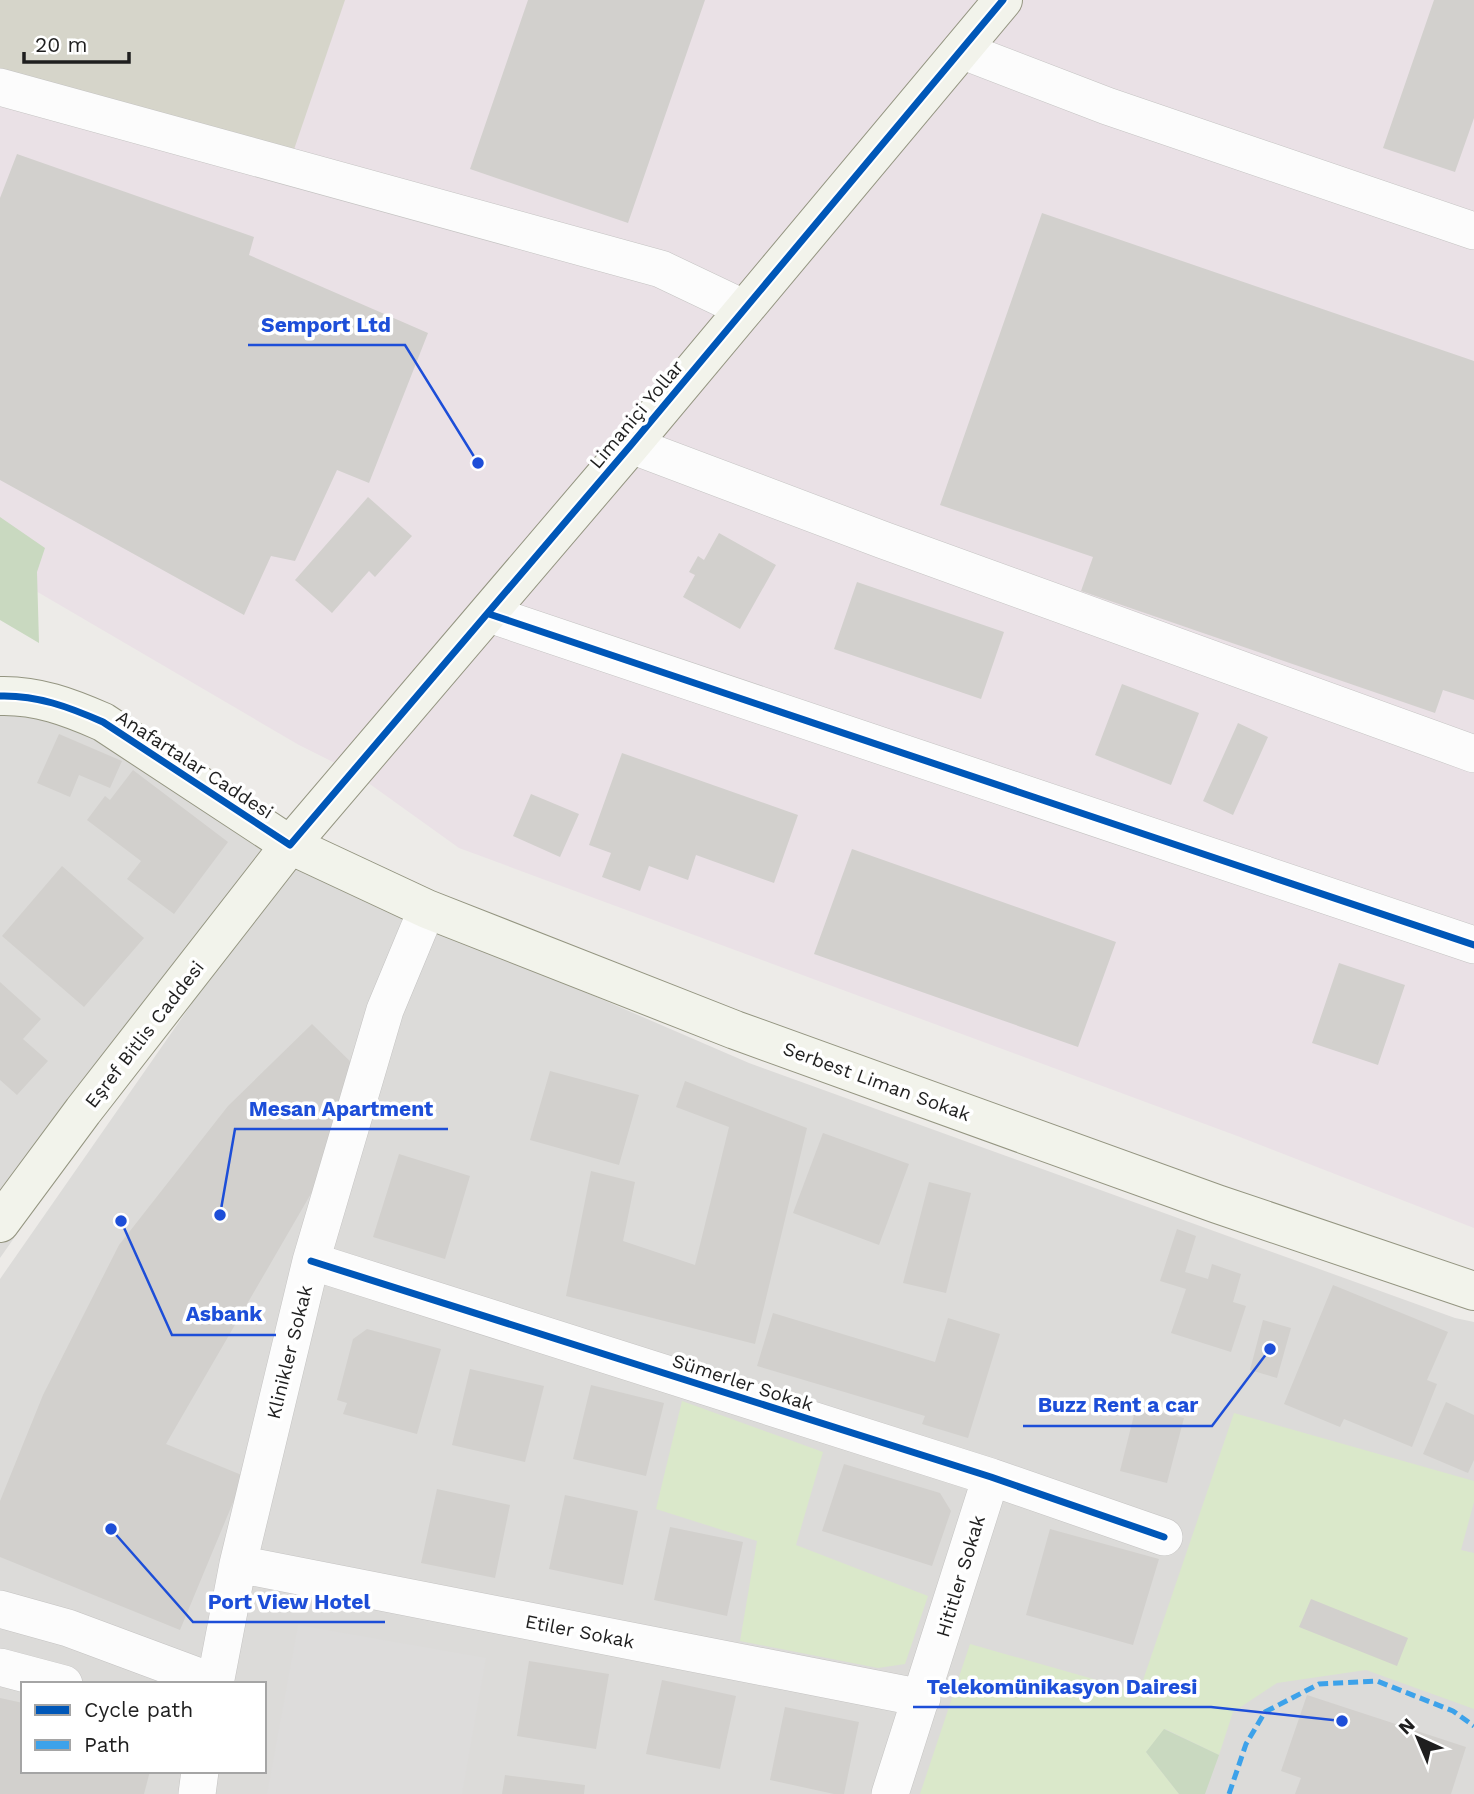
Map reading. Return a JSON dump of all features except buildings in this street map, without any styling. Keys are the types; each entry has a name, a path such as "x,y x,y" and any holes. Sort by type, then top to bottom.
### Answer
{"main road":[{"name":"Limaniçi Yollar","path":"290,845 489,614 1003,0"},
{"name":"Anafartalar Caddesi","path":"0,696 45,700 103,722 290,845"},
{"name":"Serbest Liman Sokak","path":"290,845 427,909 746,1033 1217,1204 1474,1291"},
{"name":"Eşref Bitlis Caddesi","path":"0,1223 83,1111 290,845"}],"street":[{"path":"961,50 1107,106 1474,232"},
{"path":"0,88 661,269 745,309"},
{"path":"631,445 883,540 1474,754"},
{"path":"489,614 1474,945"},
{"name":"Klinikler Sokak","path":"216,1682 238,1564 312,1261 385,1010 427,909"},
{"name":"Sümerler Sokak","path":"312,1261 991,1477 1164,1536"},
{"name":"Hititler Sokak","path":"890,1794 991,1477"},
{"name":"Etiler Sokak","path":"238,1564 922,1698"},
{"path":"0,1609 68,1628 213,1682"},
{"path":"0,1667 56,1682"},
{"path":"197,1794 200,1773"}],"shaded area":[{"path":"0,0 1474,0 1474,1228 1240,1137 459,848 353,772 299,745 0,570"},
{"path":"0,0 345,0 288,167 0,87"},
{"path":"0,696 140,746 290,845 0,1258"},
{"path":"289,864 749,1063 1455,1318 1474,1322 1474,1794 0,1794 0,1279"},
{"path":"298,1625 486,1658 462,1794 267,1794"}],"green space":[{"path":"0,517 45,548 37,572 39,643 0,620"},
{"path":"682,1401 823,1452 796,1545 928,1596 905,1664 878,1668 740,1641 757,1541 656,1509"},
{"path":"1234,1413 1474,1481 1474,1502 1461,1550 1474,1553 1474,1709 1366,1670 1277,1683 1233,1712 1219,1755 1165,1729 1146,1752 1179,1794 920,1794 970,1644 1139,1692"},
{"path":"1164,1729 1219,1755 1205,1794 1179,1794 1146,1752"}],"marked path":[{"path":"1229,1794 1246,1744 1265,1712 1319,1684 1377,1681 1453,1711 1474,1726"}],"cycle path":[{"path":"0,696 53,703 103,722 290,845 631,445 1003,0"},
{"path":"489,614 1474,945"},
{"path":"311,1261 991,1477 1164,1537"}],"place":[{"name":"Semport Ltd","path":"478,463"},
{"name":"Mesan Apartment","path":"220,1215"},
{"name":"Asbank","path":"121,1221"},
{"name":"Buzz Rent a car","path":"1270,1349"},
{"name":"Port View Hotel","path":"111,1529"},
{"name":"Telekomünikasyon Dairesi","path":"1342,1721"}]}
